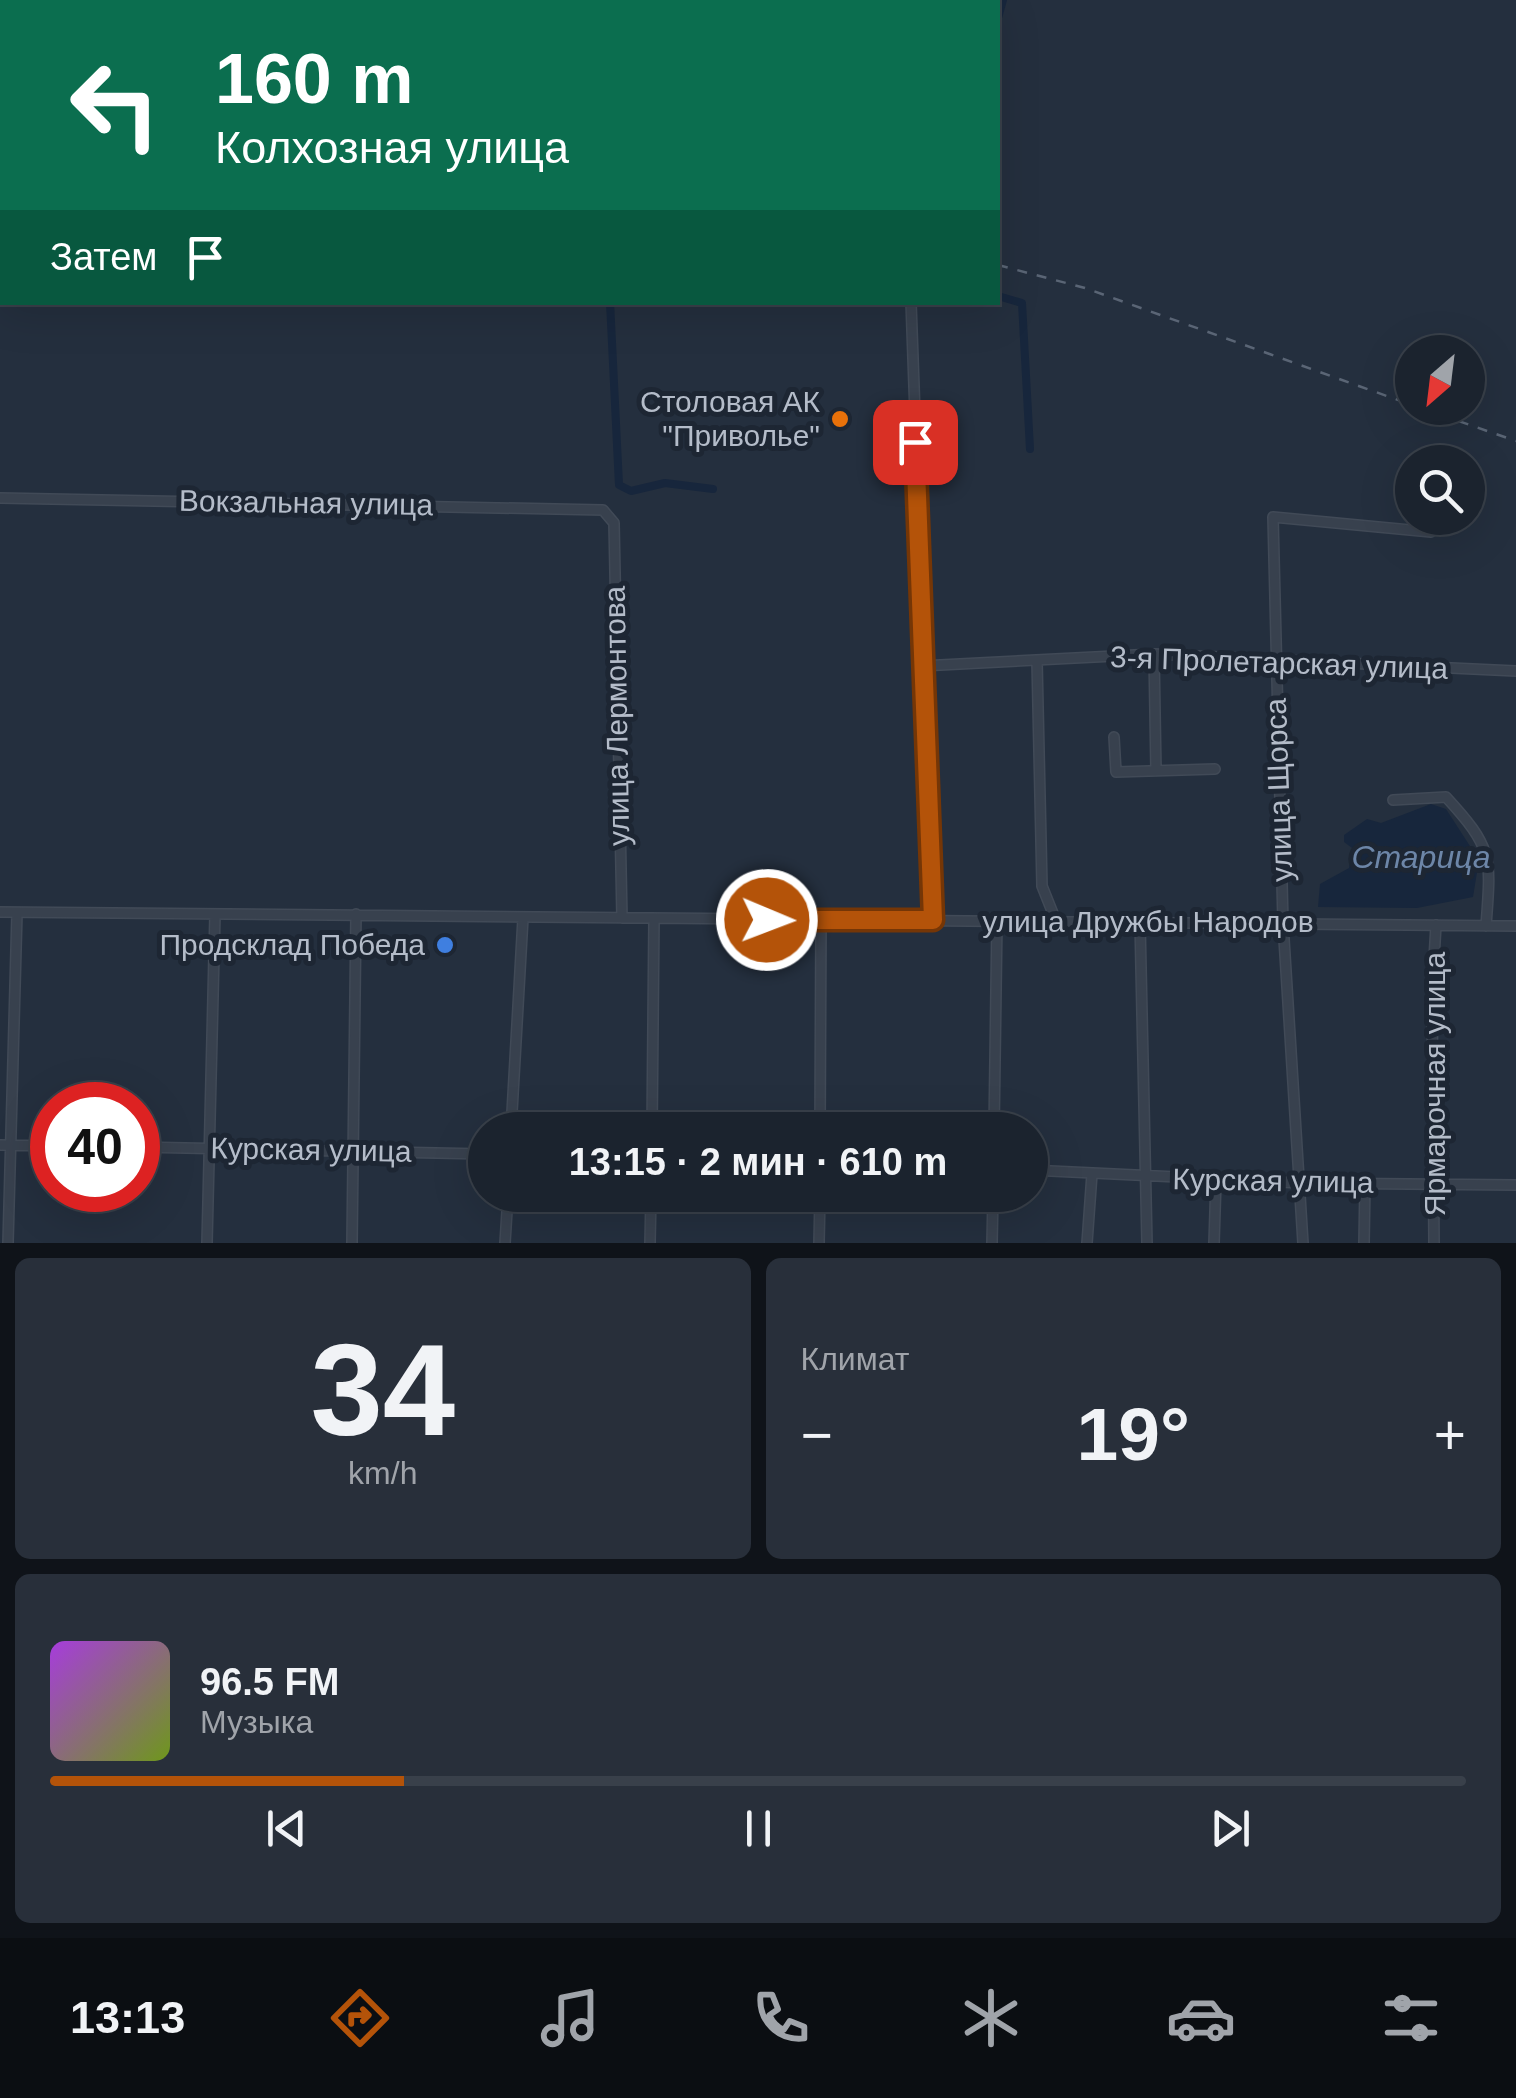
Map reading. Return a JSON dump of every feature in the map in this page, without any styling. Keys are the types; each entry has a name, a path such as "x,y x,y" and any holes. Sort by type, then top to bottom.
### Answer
{"street":[{"path":"911,305 933,920"},
{"name":"Вокзальная улица","path":"0,498 578,508 603,510 611,515"},
{"name":"улица Лермонтова","path":"611,515 622,918"},
{"name":"улица Щорса","path":"1303,1243 1283,923 1273,516 1395,528"},
{"path":"1154,654 1156,771"},
{"name":"3-я Пролетарская улица","path":"922,666 1154,654 1516,671"},
{"path":"1037,661 1042,886 1056,921"},
{"path":"1114,737 1116,772 1215,769"},
{"name":"Ярмарочная улица","path":"1392,800 1446,797 1472,825 1491,859 1486,926"},
{"name":"улица Дружбы Народов","path":"0,912 1516,926"},
{"path":"8,1243 17,913"},
{"path":"207,1243 215,914"},
{"path":"352,1243 356,914"},
{"path":"512,1112 522,918"},
{"path":"652,1112 654,919"},
{"path":"796,920 814,927 822,941"},
{"path":"820,1112 821,920"},
{"path":"822,941 827,927 838,920"},
{"path":"994,1112 996,921"},
{"path":"1140,922 1147,1243"},
{"name":"Ярмарочная улица","path":"1434,1243 1432,993 1436,925"},
{"path":"0,1145 30,1145"},
{"name":"Курская улица","path":"160,1147 354,1148 468,1153"},
{"name":"Курская улица","path":"1048,1171 1300,1183 1516,1185"},
{"path":"1087,1243 1092,1174"},
{"path":"1214,1243 1216,1180"},
{"path":"1364,1243 1365,1184"},
{"path":"506,1243 507,1212"},
{"path":"650,1243 651,1212"},
{"path":"819,1243 820,1212"},
{"path":"992,1243 993,1212"}],"water":[{"name":"Старица","path":"1431,804 1446,809 1479,860 1473,897 1417,908 1318,907 1320,884 1349,868 1352,848 1344,842 1344,835 1367,819 1381,823"}],"waterway":[{"path":"1000,11 1003,0"},
{"path":"1000,297 1022,303 1030,449"},
{"path":"610,305 619,485 631,491 665,483 713,489"}],"railway":[{"path":"1000,266 1085,288 1395,399"},
{"path":"1470,425 1516,441"}],"place":[{"name":"Столовая АК \"Приволье\"","path":"840,419"},
{"name":"Продсклад Победа","path":"445,945"}],"route":[{"path":"767,920 933,920 915,442"}]}
